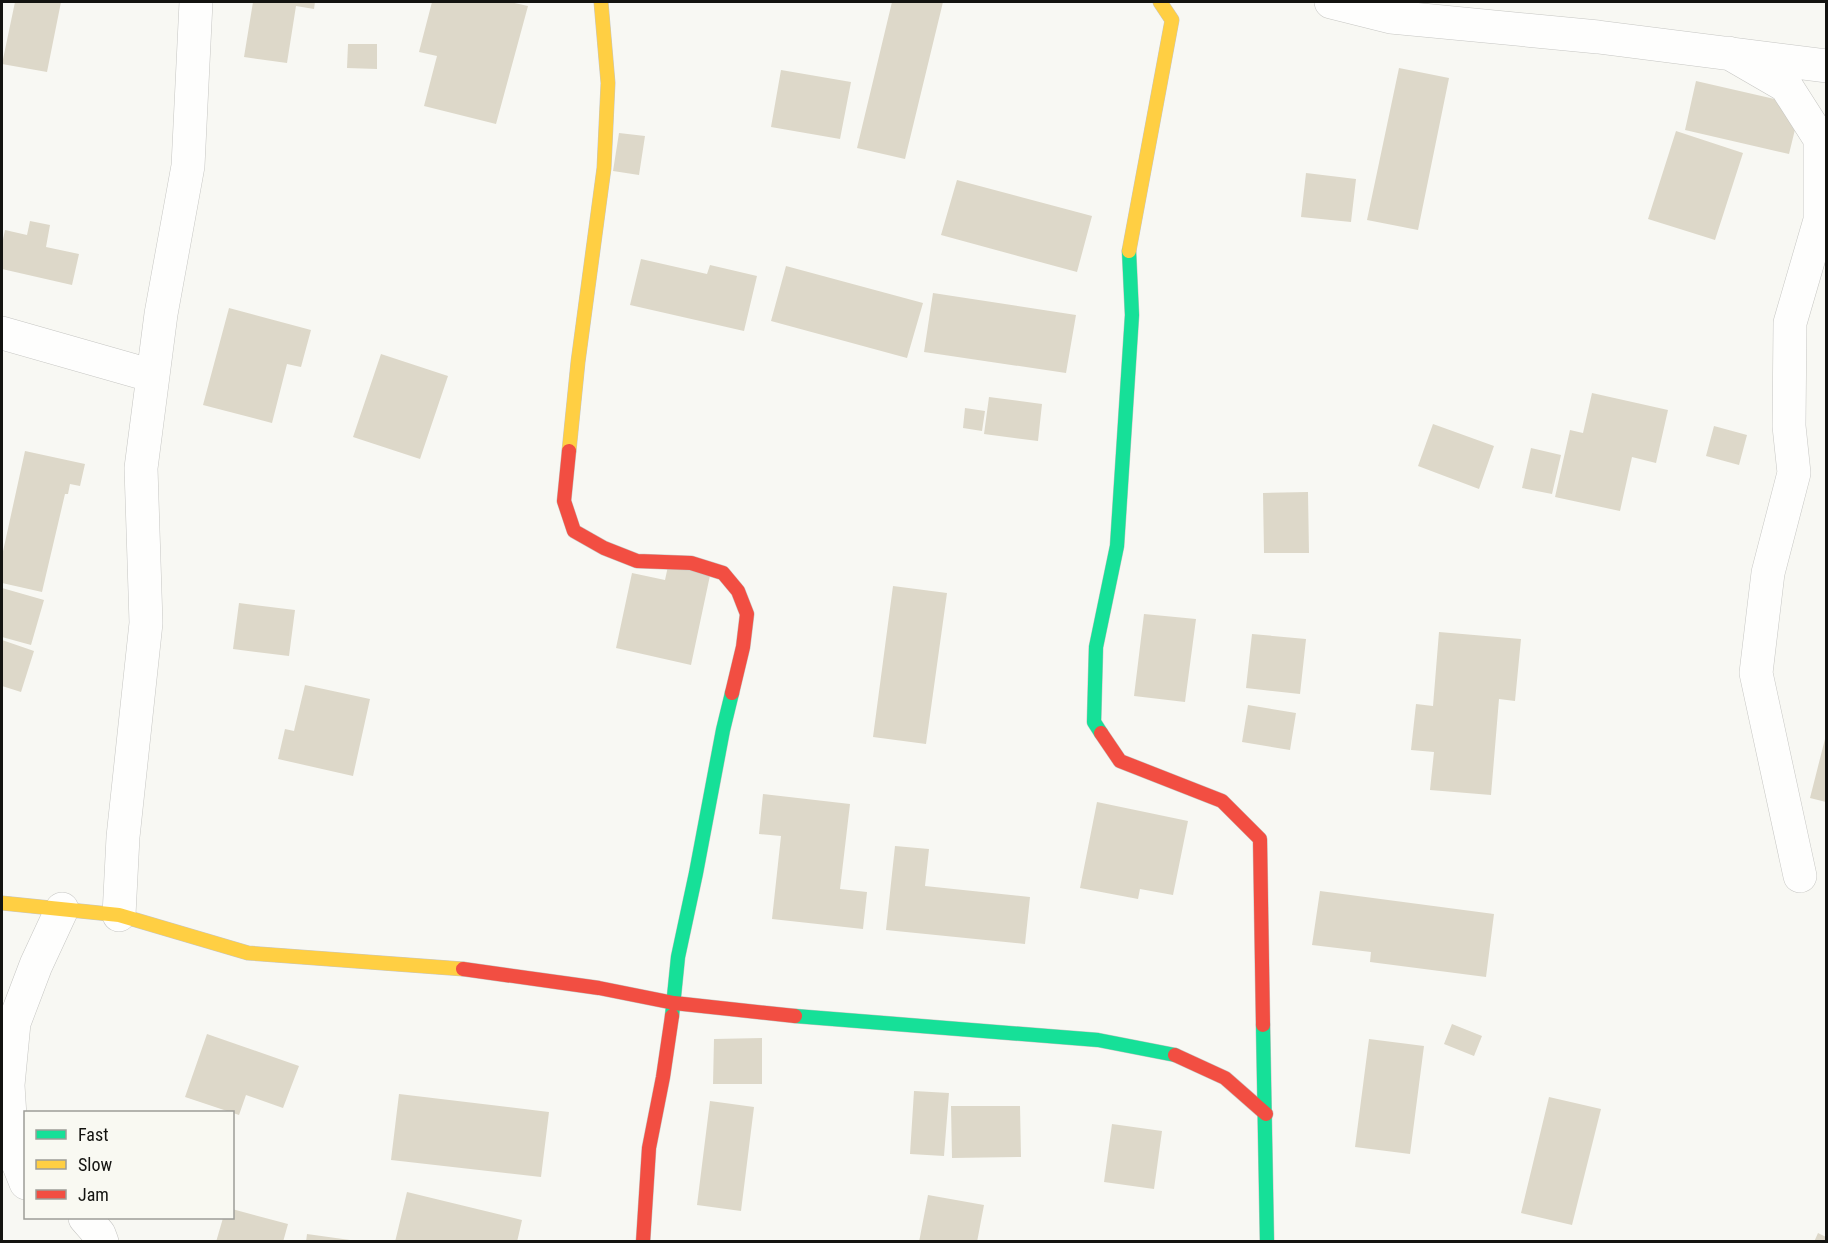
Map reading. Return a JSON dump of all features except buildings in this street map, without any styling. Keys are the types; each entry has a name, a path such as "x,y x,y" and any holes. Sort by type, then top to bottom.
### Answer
{"street":[{"path":"119,915 123,837 146,622 141,468 161,314 188,166 196,2"},
{"path":"601,2 608,83 604,168 578,362 564,501 574,531 604,548 637,561 691,563 723,573 738,591 747,614 743,648 723,730 678,957 663,1077 648,1148 643,1242"},
{"path":"1160,2 1172,20 1128,255 1132,315 1117,546 1096,647 1094,722 1120,761 1222,801 1260,838 1267,1242"},
{"path":"1330,2 1391,17 1598,37 1827,66"},
{"path":"1729,53 1786,86 1823,133 1820,220 1790,323 1789,426 1794,473 1768,573 1756,674 1800,876"},
{"path":"2,333 153,376"},
{"path":"2,903 119,915 248,953 472,970 748,1012 1098,1040 1178,1056 1225,1078 1266,1114"},
{"path":"24,1178 12,1148 8,1084 14,1023 36,965 62,909"},
{"path":"86,1219 99,1234 102,1242"}],"traffic: fast":[{"path":"1101,733 1094,722 1096,647 1117,546 1132,315 1129,251"},
{"path":"672,1016 678,957 732,693"},
{"path":"795,1016 1098,1040 1175,1055"},
{"path":"1263,1025 1267,1242"}],"traffic: slow":[{"path":"569,451 578,362 604,168 608,83 601,2"},
{"path":"1129,251 1172,20 1160,2"},
{"path":"2,903 119,915 248,953 463,969"}],"traffic: jam":[{"path":"569,451 564,501 574,531 604,548 637,561 691,563 723,573 738,591 747,614 743,647 732,693"},
{"path":"1101,733 1120,761 1222,801 1260,839 1263,1025"},
{"path":"463,969 599,988 674,1003 795,1016"},
{"path":"643,1242 649,1148 672,1016"},
{"path":"1175,1055 1225,1078 1266,1114"}]}
